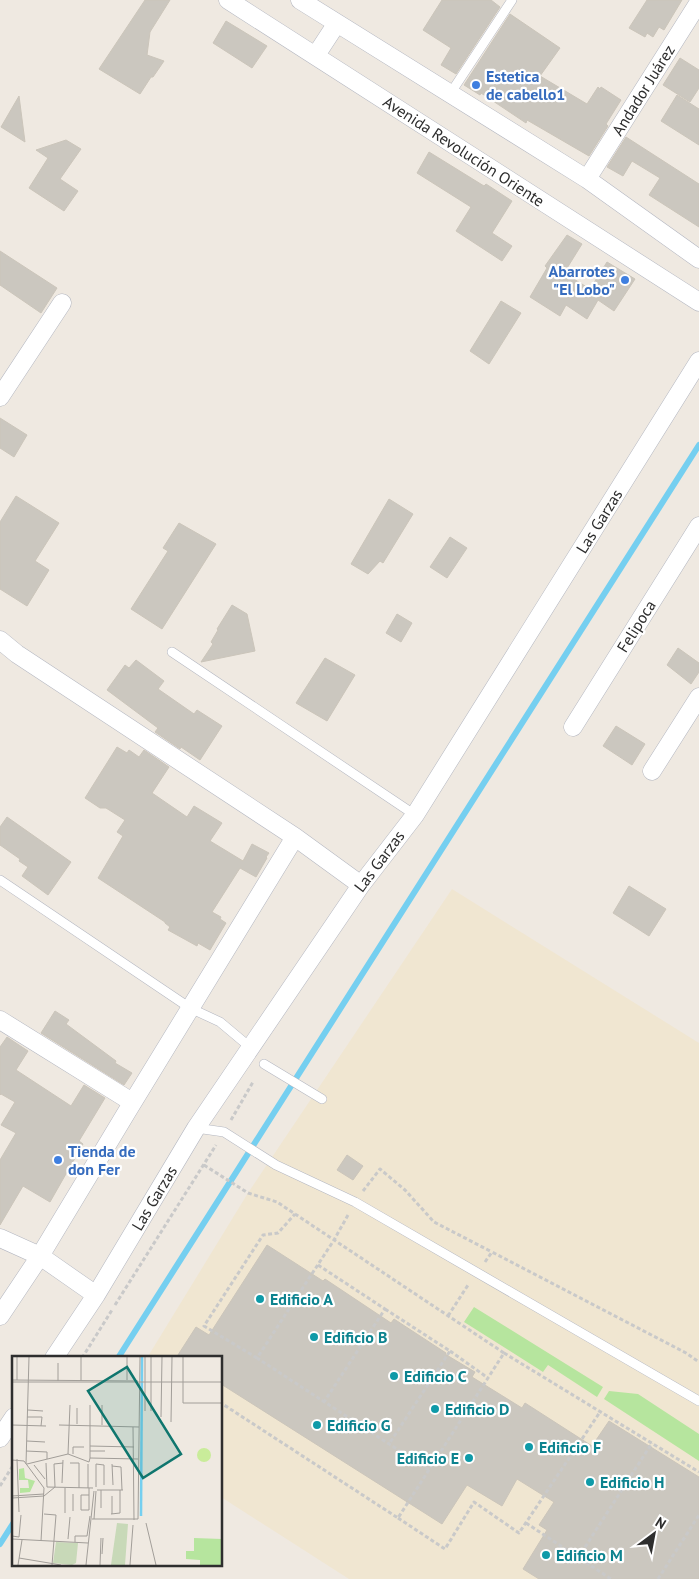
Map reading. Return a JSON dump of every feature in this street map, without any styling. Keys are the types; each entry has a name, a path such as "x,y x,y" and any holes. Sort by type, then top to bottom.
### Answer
{"street":[{"name":"Avenida Revolución Oriente","path":"228,0 699,302"},
{"path":"300,0 587,179 699,258"},
{"name":"Andador Juárez","path":"587,179 699,2"},
{"path":"316,55 337,23"},
{"path":"0,397 62,303"},
{"name":"Las Garzas","path":"55,1356 96,1294 196,1128 361,885 415,815 699,361"},
{"name":"Felipoca","path":"573,726 699,526"},
{"path":"0,640 18,654 295,837 361,885"},
{"path":"652,771 699,697"},
{"path":"0,1316 40,1256 295,837"},
{"path":"0,1020 132,1102"},
{"path":"0,1238 40,1256 96,1294"},
{"path":"0,1438 12,1421"}],"lane":[{"path":"450,94 512,0"},
{"path":"172,652 415,815"},
{"path":"0,880 190,1008 220,1022 251,1048"},
{"path":"264,1064 322,1098"},
{"path":"196,1128 224,1132 276,1165 355,1202 699,1401"}],"path":[{"path":"83,1356 204,1165 264,1064"},
{"path":"204,1165 248,1194 277,1202 504,1352 699,1472"},
{"path":"296,1214 278,1233 263,1235 204,1326 257,1358 429,1470"},
{"path":"257,1358 334,1240"},
{"path":"448,1316 476,1272 492,1252 699,1362"},
{"path":"318,1265 488,1378"},
{"path":"324,1402 385,1309"},
{"path":"389,1444 450,1351"},
{"path":"398,1518 504,1352"},
{"path":"222,1404 445,1549 474,1502 519,1533 600,1412"},
{"path":"578,1558 652,1443"},
{"path":"0,1486 12,1467"},
{"path":"658,1579 699,1515"},
{"path":"526,1523 611,1579"}],"shaded area":[{"path":"452,889 699,1043 699,1579 349,1579 222,1498 222,1356 148,1356 248,1193"}],"green space":[{"path":"474,1307 603,1387 597,1397 548,1365 543,1372 464,1322"},
{"path":"609,1391 638,1394 699,1434 699,1461 604,1399"}],"building":[{"path":"145,0 170,0 150,32 147,55 164,61 140,94 99,69"},
{"path":"442,0 491,0 500,7 456,74 441,65 451,48 423,30"},
{"path":"647,0 682,0 664,30 659,27 653,37 647,33 645,37 629,28"},
{"path":"510,14 560,48 540,76 587,104 598,87 621,100 606,124 608,126 589,156 527,120 526,123 481,93 480,95 464,85"},
{"path":"226,21 267,46 252,68 213,43"},
{"path":"680,58 699,70 699,88 690,102 663,85"},
{"path":"677,95 699,109 699,145 661,121"},
{"path":"19,96 25,142 1,127"},
{"path":"626,137 699,184 699,227 649,195 660,178 632,161 623,176 607,167"},
{"path":"66,140 81,149 60,179 78,191 64,211 29,188 48,158 36,150"},
{"path":"429,152 512,201 492,233 512,246 502,261 456,231 471,207 417,173"},
{"path":"567,235 582,244 564,273 590,289 607,262 635,279 614,311 598,300 587,319 566,305 560,316 530,297 547,268 545,266"},
{"path":"0,251 57,288 41,313 0,285"},
{"path":"501,301 521,313 489,364 470,351"},
{"path":"0,418 27,435 14,457 0,448"},
{"path":"16,496 59,523 35,561 49,570 27,606 0,589 0,522"},
{"path":"389,499 413,514 383,563 380,561 368,574 351,564"},
{"path":"179,523 216,544 162,629 131,609 168,551 163,548"},
{"path":"450,537 467,548 447,578 430,567"},
{"path":"232,605 247,614 255,651 201,662 213,644 211,642 217,629"},
{"path":"397,614 412,623 401,642 386,633"},
{"path":"678,648 699,663 699,672 691,684 667,665"},
{"path":"325,658 355,675 327,721 296,703"},
{"path":"136,660 164,681 158,689 194,714 197,710 222,726 200,760 155,732 158,728 107,690 125,665 129,668"},
{"path":"616,726 645,744 632,765 603,746"},
{"path":"117,747 127,753 129,750 139,757 144,750 169,767 152,793 187,817 194,806 222,823 210,841 243,861 252,844 269,853 256,877 240,868 212,912 221,917 220,919 226,923 210,950 198,943 197,946 168,930 170,927 165,922 98,878 123,836 117,832 125,820 106,808 100,808 85,798"},
{"path":"7,817 71,862 48,895 22,876 28,867 0,845 0,827"},
{"path":"629,886 666,909 649,936 613,913"},
{"path":"55,1011 69,1020 66,1024 116,1061 115,1063 132,1073 124,1085 41,1033"},
{"path":"7,1037 28,1051 16,1070 71,1106 84,1085 105,1098 79,1141 83,1144 50,1202 23,1186 0,1225 0,1160 16,1133 1,1125 15,1102 0,1095 0,1047"},
{"path":"347,1155 363,1166 353,1180 337,1170"},
{"path":"267,1245 323,1281 325,1279 391,1323 394,1319 475,1372 472,1377 522,1408 525,1403 592,1446 609,1421 699,1477 699,1579 539,1579 523,1569 547,1530 539,1525 554,1502 517,1479 502,1506 467,1485 442,1524 222,1385 222,1356 177,1356 196,1327 209,1335"}],"waterway":[{"path":"119,1356 699,445"},
{"path":"0,1544 12,1525"}],"place":[{"name":"Estetica de cabello1","path":"476,85"},
{"name":"Abarrotes \"El Lobo\"","path":"625,280"},
{"name":"Tienda de don Fer","path":"58,1160"},
{"name":"Edificio A","path":"260,1299"},
{"name":"Edificio B","path":"314,1337"},
{"name":"Edificio C","path":"394,1376"},
{"name":"Edificio D","path":"435,1409"},
{"name":"Edificio G","path":"317,1425"},
{"name":"Edificio F","path":"529,1447"},
{"name":"Edificio E","path":"469,1458"},
{"name":"Edificio H","path":"590,1482"},
{"name":"Edificio M","path":"546,1555"}]}
